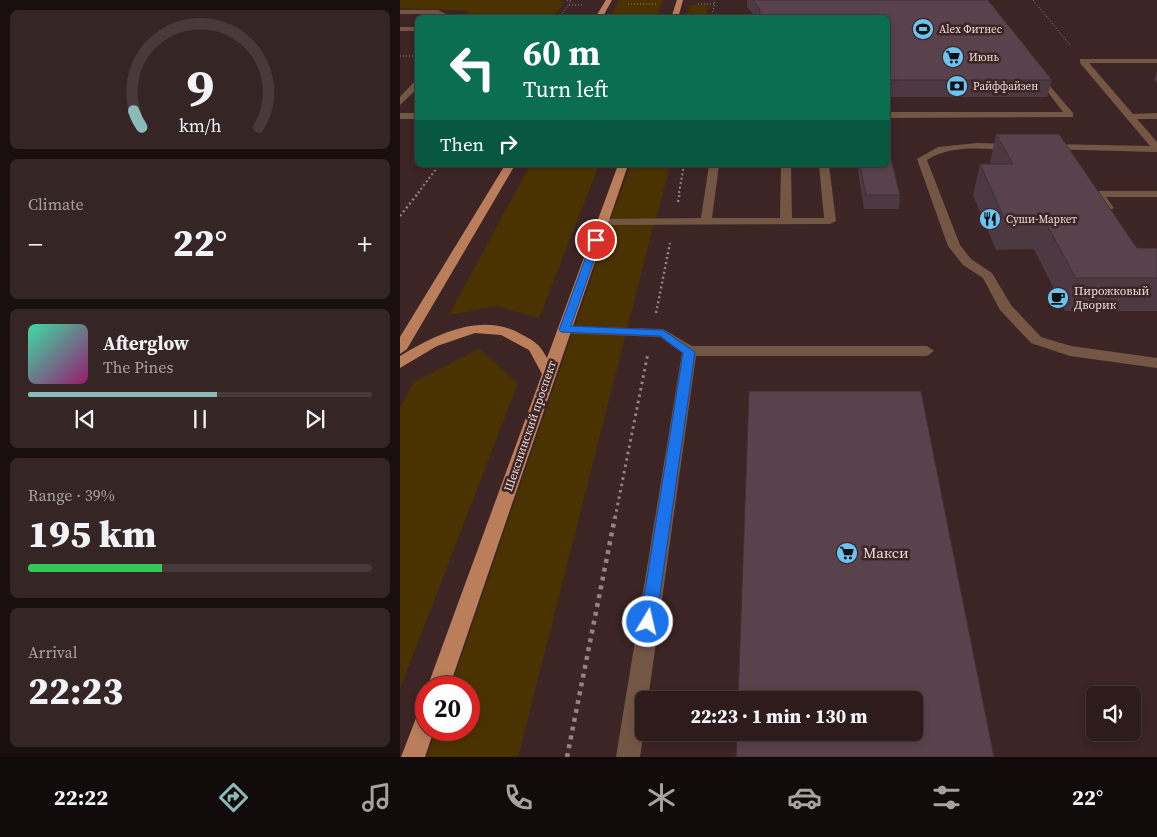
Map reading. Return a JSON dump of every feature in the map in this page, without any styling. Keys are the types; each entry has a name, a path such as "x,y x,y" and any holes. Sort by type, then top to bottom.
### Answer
{"main road":[{"path":"600,15 607,2"},
{"path":"675,15 679,2"},
{"path":"400,349 509,167"},
{"name":"Шекснинский проспект","path":"442,676 622,167"},
{"path":"400,363 432,343 474,329 504,331 534,347 548,374"},
{"path":"414,757 419,741"}],"lane":[{"path":"400,12 438,12 444,15"},
{"path":"400,29 415,29"},
{"path":"1083,61 1157,61"},
{"path":"1083,61 1156,148"},
{"path":"890,115 1070,115 1029,62"},
{"path":"400,102 415,86"},
{"path":"400,116 415,116"},
{"path":"1130,117 1157,116"},
{"path":"1156,148 949,147 932,151 922,159 954,246 967,262 988,276 1005,307 1036,340 1070,351 1138,358 1157,363"},
{"path":"706,221 714,167"},
{"path":"786,167 786,221"},
{"path":"603,222 675,220 830,221 824,167"},
{"path":"1114,218 1098,194 1157,194"},
{"path":"564,330 663,333 689,352 927,350"},
{"path":"628,757 689,352"}],"path":[{"path":"561,15 571,1 566,0"},
{"path":"712,15 715,0"},
{"path":"1033,0 1083,61"},
{"path":"569,5 607,2 714,4"},
{"path":"400,56 415,56"},
{"path":"400,216 437,167"},
{"path":"567,757 675,220 684,167"}],"shaded area":[{"path":"400,0 557,0 565,2 555,15 465,15 468,11 400,8"},
{"path":"619,0 663,0 657,15 611,15"},
{"path":"690,5 708,5 706,15 687,15"},
{"path":"529,167 598,167 539,318 496,306 449,315"},
{"path":"630,167 669,167 656,219 611,219"},
{"path":"654,223 518,757 427,757 432,741 480,741 480,676 455,676 610,224"},
{"path":"479,349 518,383 400,689 400,408 414,382"}],"building":[{"name":"Июнь","path":"753,0 988,0 1052,80 890,80 890,15 760,15 760,9"},
{"path":"996,134 1059,134 1137,248 1157,248 1157,278 1076,278 1043,218 1004,218 980,164 1013,164"},
{"path":"890,155 900,195 866,195 860,167 890,167"},
{"path":"749,391 921,391 994,757 736,757 737,741 923,741 923,691 738,691"}],"place":[{"name":"Alex Фитнес","path":"923,29"},
{"name":"Июнь","path":"953,57"},
{"name":"Райффайзен","path":"957,86"},
{"name":"Суши-Маркет","path":"990,219"},
{"name":"Пирожковый Дворик","path":"1058,298"},
{"name":"Макси","path":"847,553"}],"route":[{"path":"596,240 564,330 663,333 689,352 648,622"}]}
